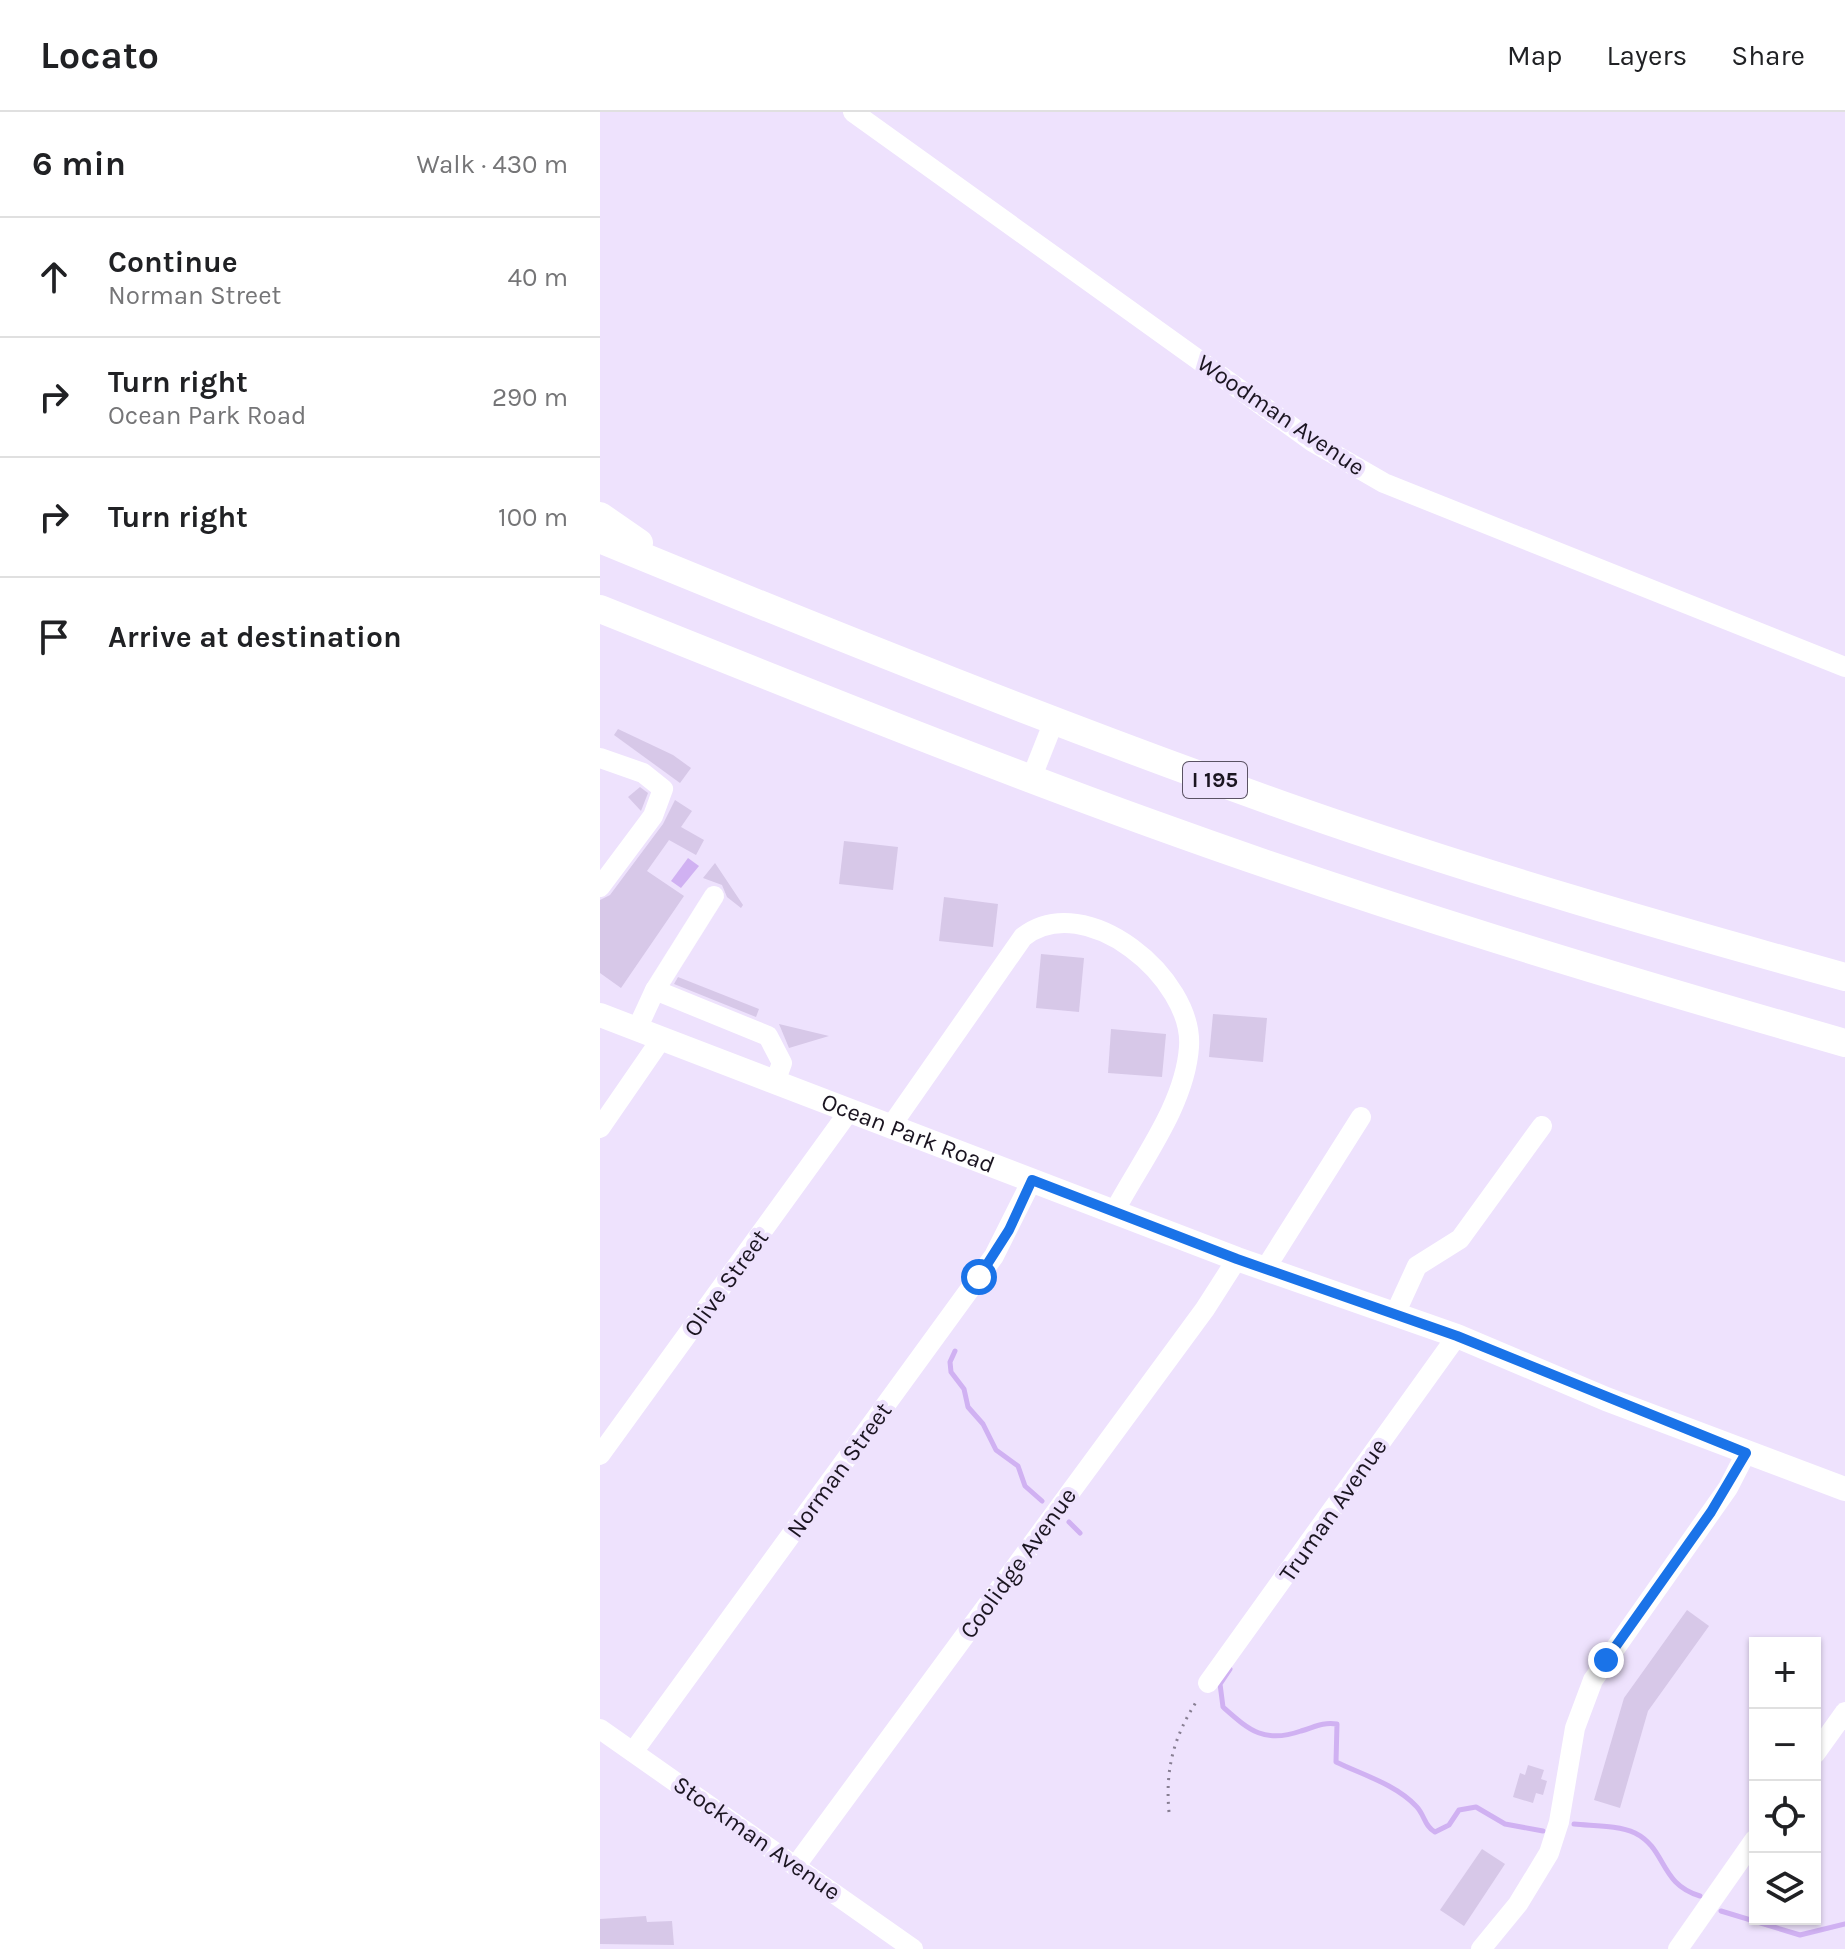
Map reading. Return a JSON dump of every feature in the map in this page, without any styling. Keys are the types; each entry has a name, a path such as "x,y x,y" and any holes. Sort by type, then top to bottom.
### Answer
{"highway":[{"path":"600,516 678,571"},
{"name":"I 195","path":"600,539 1054,721 1443,859 1688,934 1845,977"},
{"name":"I 195","path":"600,609 1031,779 1383,903 1636,983 1845,1043"}],"main road":[{"name":"Ocean Park Road","path":"600,1015 1237,1259 1457,1336 1746,1453 1845,1489"}],"street":[{"name":"Woodman Avenue","path":"853,112 1313,442 1357,469 1422,499 1845,667"},
{"path":"1031,779 1054,721"},
{"path":"600,758 643,773 663,789 653,816 600,887"},
{"path":"637,1029 655,990 714,896"},
{"path":"891,1126 1023,937 1047,923 1062,921 1093,926 1132,948 1162,980 1180,1009 1190,1038 1180,1089 1114,1212"},
{"path":"655,990 768,1036 782,1063 775,1082"},
{"path":"600,1128 662,1038"},
{"name":"Olive Street","path":"600,1455 850,1110"},
{"path":"1265,1269 1361,1117"},
{"path":"1395,1314 1417,1266 1460,1239 1542,1126"},
{"name":"Norman Street","path":"633,1752 994,1256 1032,1180"},
{"name":"Coolidge Avenue","path":"797,1864 1205,1309 1237,1259"},
{"name":"Truman Avenue","path":"1208,1683 1457,1336"},
{"path":"1484,1948 1523,1897 1549,1853 1559,1822 1575,1728 1593,1680 1728,1488 1746,1453"},
{"path":"1821,1746 1845,1712"},
{"name":"Stockman Avenue","path":"600,1729 797,1864 913,1949"},
{"path":"1678,1949 1749,1848"}],"path":[{"path":"1169,1812 1170,1756 1179,1730 1208,1683"}],"shaded area":[{"path":"688,858 699,866 681,888 671,881"}],"building":[{"path":"618,729 673,755 691,768 680,783 614,735"},
{"path":"640,787 648,793 641,811 628,797"},
{"path":"675,800 692,811 681,827 704,840 696,855 669,840 647,871 684,896 621,988 600,973 600,900 610,895 663,824"},
{"path":"844,841 898,847 893,890 839,884"},
{"path":"715,863 743,905 741,908 727,897 722,885 703,878"},
{"path":"944,897 998,904 993,947 939,941"},
{"path":"1041,954 1084,958 1079,1012 1036,1008"},
{"path":"678,977 759,1009 756,1017 674,984"},
{"path":"1213,1014 1267,1018 1263,1062 1209,1057"},
{"path":"779,1024 829,1036 789,1048"},
{"path":"1111,1029 1166,1034 1162,1077 1108,1073"},
{"path":"1687,1610 1709,1626 1648,1711 1620,1808 1594,1800 1624,1698"},
{"path":"1528,1765 1544,1770 1541,1779 1547,1781 1543,1795 1536,1793 1533,1803 1513,1797 1520,1773 1525,1775"},
{"path":"1482,1849 1505,1864 1464,1926 1440,1910"},
{"path":"646,1916 647,1922 672,1921 674,1945 600,1944 600,1919"}],"waterway":[{"path":"955,1351 950,1362 951,1372 964,1389 968,1407 983,1424 996,1450 1018,1466 1025,1486 1042,1501"},
{"path":"1069,1522 1080,1533"},
{"path":"1230,1669 1220,1684 1223,1707 1241,1722 1258,1732 1277,1736 1323,1724 1337,1724 1336,1762 1408,1798 1435,1832 1449,1825 1459,1810 1476,1807 1505,1824 1543,1831"},
{"path":"1574,1824 1613,1827 1635,1833 1653,1848 1677,1883 1700,1896"},
{"path":"1721,1911 1800,1935 1845,1924"}],"route":[{"path":"979,1277 1003,1242 1032,1180 1237,1259 1457,1336 1606,1399 1746,1453 1728,1488 1606,1660"}]}
